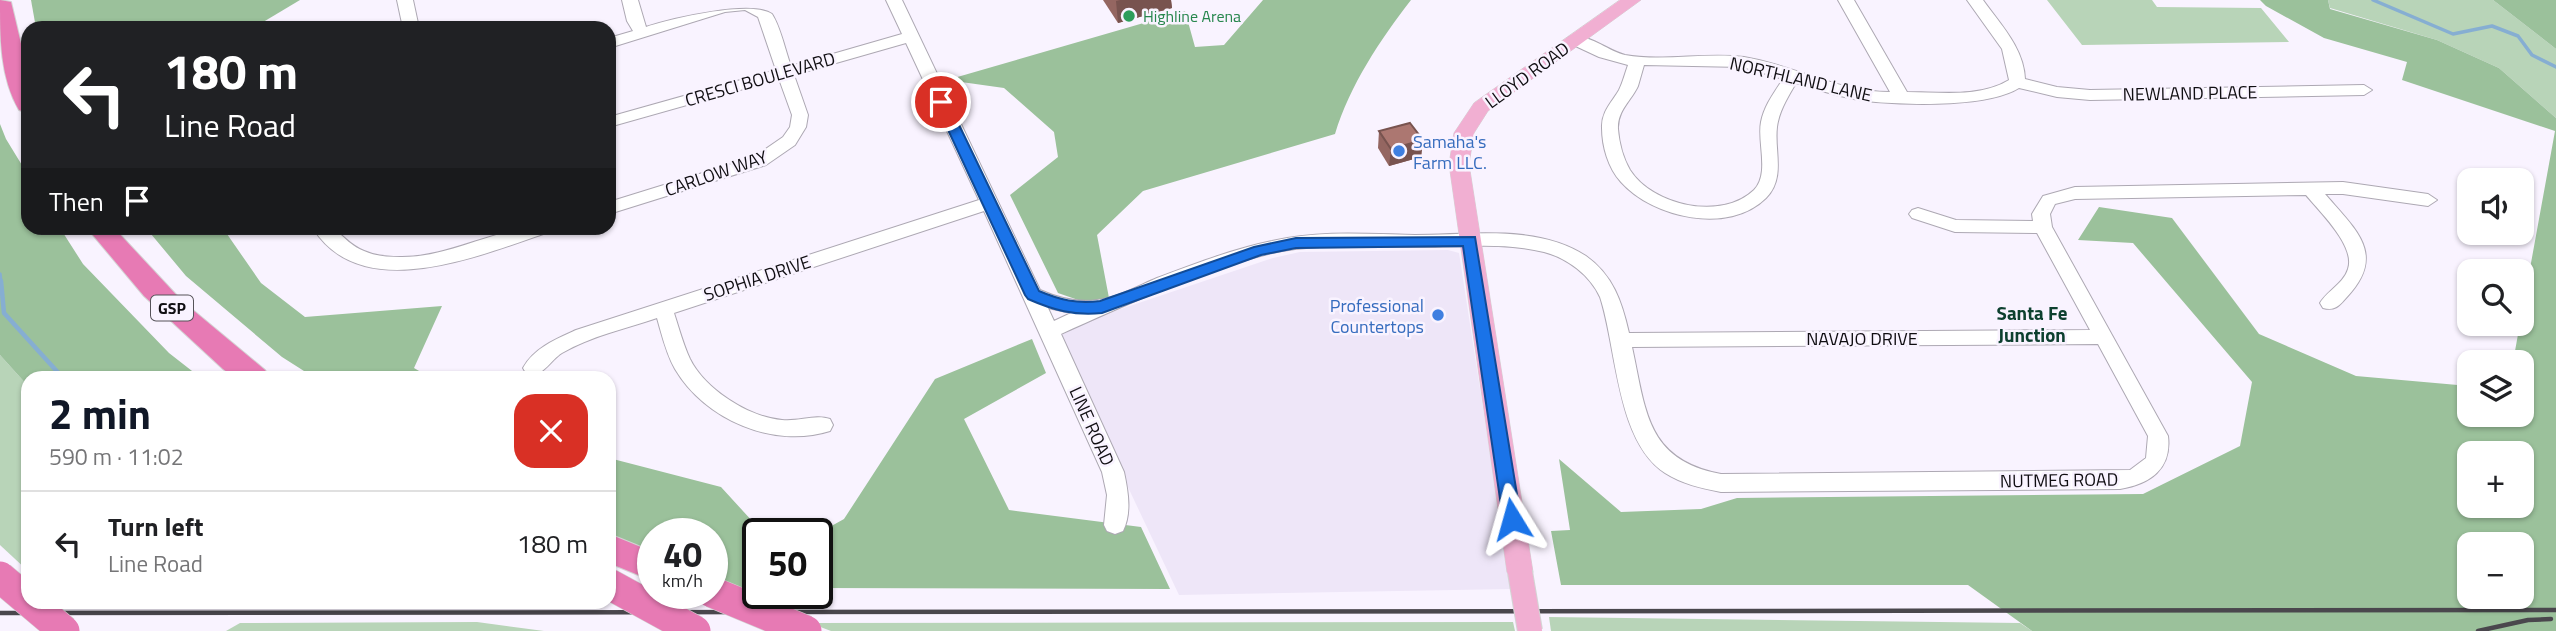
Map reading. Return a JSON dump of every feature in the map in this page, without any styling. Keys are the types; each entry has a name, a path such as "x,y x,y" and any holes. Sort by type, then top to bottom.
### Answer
{"highway":[{"path":"0,2 12,60 21,85"},
{"name":"GSP","path":"106,235 173,310 247,371"},
{"path":"616,551 637,560"},
{"path":"0,577 21,595"},
{"path":"616,588 695,631"},
{"path":"728,599 806,631"},
{"path":"38,609 64,631"}],"main road":[{"name":"LLOYD ROAD","path":"1530,631 1458,164 1461,143 1469,123 1496,94 1632,0"}],"street":[{"path":"405,0 410,21"},
{"path":"630,0 635,21 642,33"},
{"name":"LINE ROAD","path":"894,0 1113,472 1118,495 1115,525"},
{"path":"1846,0 1902,98"},
{"path":"1975,0 2014,56 2018,69 2017,82"},
{"path":"616,41 722,8 750,6 765,15 786,72"},
{"name":"CRESCI BOULEVARD","path":"616,120 910,37"},
{"name":"NORTHLAND LANE","path":"1576,40 1605,54 1637,62 1729,60 1759,65 1850,93 1902,98 1990,95 2017,82"},
{"path":"1637,62 1630,85 1610,119 1610,134 1618,163 1629,180 1647,195 1671,205 1698,211 1720,211 1741,206 1754,199 1765,188 1770,174 1767,143 1770,120 1792,77"},
{"name":"CARLOW WAY","path":"616,206 748,166 780,150 796,132 800,122 799,110 786,72"},
{"name":"NEWLAND PLACE","path":"2017,82 2057,92 2090,95 2364,90"},
{"path":"1918,214 1963,227 2043,227 2043,207 2049,200 2065,194 2343,188 2428,200"},
{"path":"2311,189 2350,238 2359,258 2357,270 2330,303"},
{"name":"SOPHIA DRIVE","path":"533,368 553,349 568,341 989,203"},
{"name":"NUTMEG ROAD","path":"1469,240 1535,244 1579,260 1605,286 1610,297 1643,434 1650,446 1671,467 1693,478 1721,483 2130,479 2152,468 2160,448 2155,430 2043,227"},
{"path":"330,235 348,251 362,258 405,263 451,255 519,235"},
{"path":"1049,331 1084,318 1102,307 1274,247 1318,241 1469,240"},
{"path":"1033,295 1058,306 1085,309 1102,307"},
{"path":"663,309 684,366 709,395 735,411 772,426 786,429 823,425"},
{"name":"NAVAJO DRIVE","path":"1621,340 2103,337"}],"shaded area":[{"path":"1448,250 1459,253 1511,589 1179,595 1057,337 1094,318 1273,258 1300,252"}],"green space":[{"path":"31,0 300,0 265,21 35,21"},
{"path":"1263,0 1411,0 1367,64 1349,98 1335,134 1143,191 1097,235 1109,298 1084,302 1058,293 1010,195 1058,157 1054,132 1004,88 947,80 1185,11 1195,47 1224,45"},
{"path":"2047,0 2152,0 2157,7 2261,8 2289,42 2082,45"},
{"path":"2260,0 2328,0 2330,9 2437,40 2499,68 2556,118 2556,631 2032,631 1968,585 1561,585 1551,531 1570,530 1559,459 1621,512 1701,509 1737,498 2143,494 2240,446 2252,382 2133,243 2078,240 2099,207 2172,218 2259,334 2356,376 2457,385 2457,427 2534,427 2534,350 2515,350 2518,336 2534,336 2534,259 2532,259 2555,131 2402,80 2407,62 2324,38"},
{"path":"2328,0 2493,0 2556,49 2556,118 2499,68 2437,40 2330,8"},
{"path":"2493,0 2556,0 2556,49"},
{"path":"0,124 21,164 21,235 64,235 83,264 169,353 192,371 21,371 21,378 0,355"},
{"path":"152,235 228,235 261,283 305,317 442,306 414,368 419,371 304,371 282,357 186,276"},
{"path":"1032,339 1046,373 964,419 1009,510 1141,527 1170,589 833,588 833,525 844,519 935,379"},
{"path":"0,355 21,378 21,564 0,545"},
{"path":"616,460 721,487 749,518 742,518 742,588 728,588 728,518 637,518 637,558 616,547"},
{"path":"1549,617 2020,623 2032,631 1551,631"},
{"path":"477,622 544,631 226,631 240,623"},
{"path":"1513,622 1515,631 831,631 810,623"}],"building":[{"path":"1410,123 1423,140 1391,149 1379,131"}],"waterway":[{"path":"2373,0 2453,34 2492,26 2518,36 2532,55 2556,67"},
{"path":"0,274 1,283"},
{"path":"1,281 4,313 57,371"}],"railway":[{"path":"0,613 2556,610"},
{"path":"2478,631 2528,620 2551,619"}],"place":[{"name":"Highline Arena","path":"1129,16"},
{"name":"Samaha's Farm LLC.","path":"1399,151"},
{"name":"Professional Countertops","path":"1438,315"}],"district":[{"name":"Santa Fe Junction","path":"2032,323"}],"route":[{"path":"941,102 1033,295 1058,306 1085,309 1102,307 1259,250 1296,243 1469,240 1512,519"}]}
